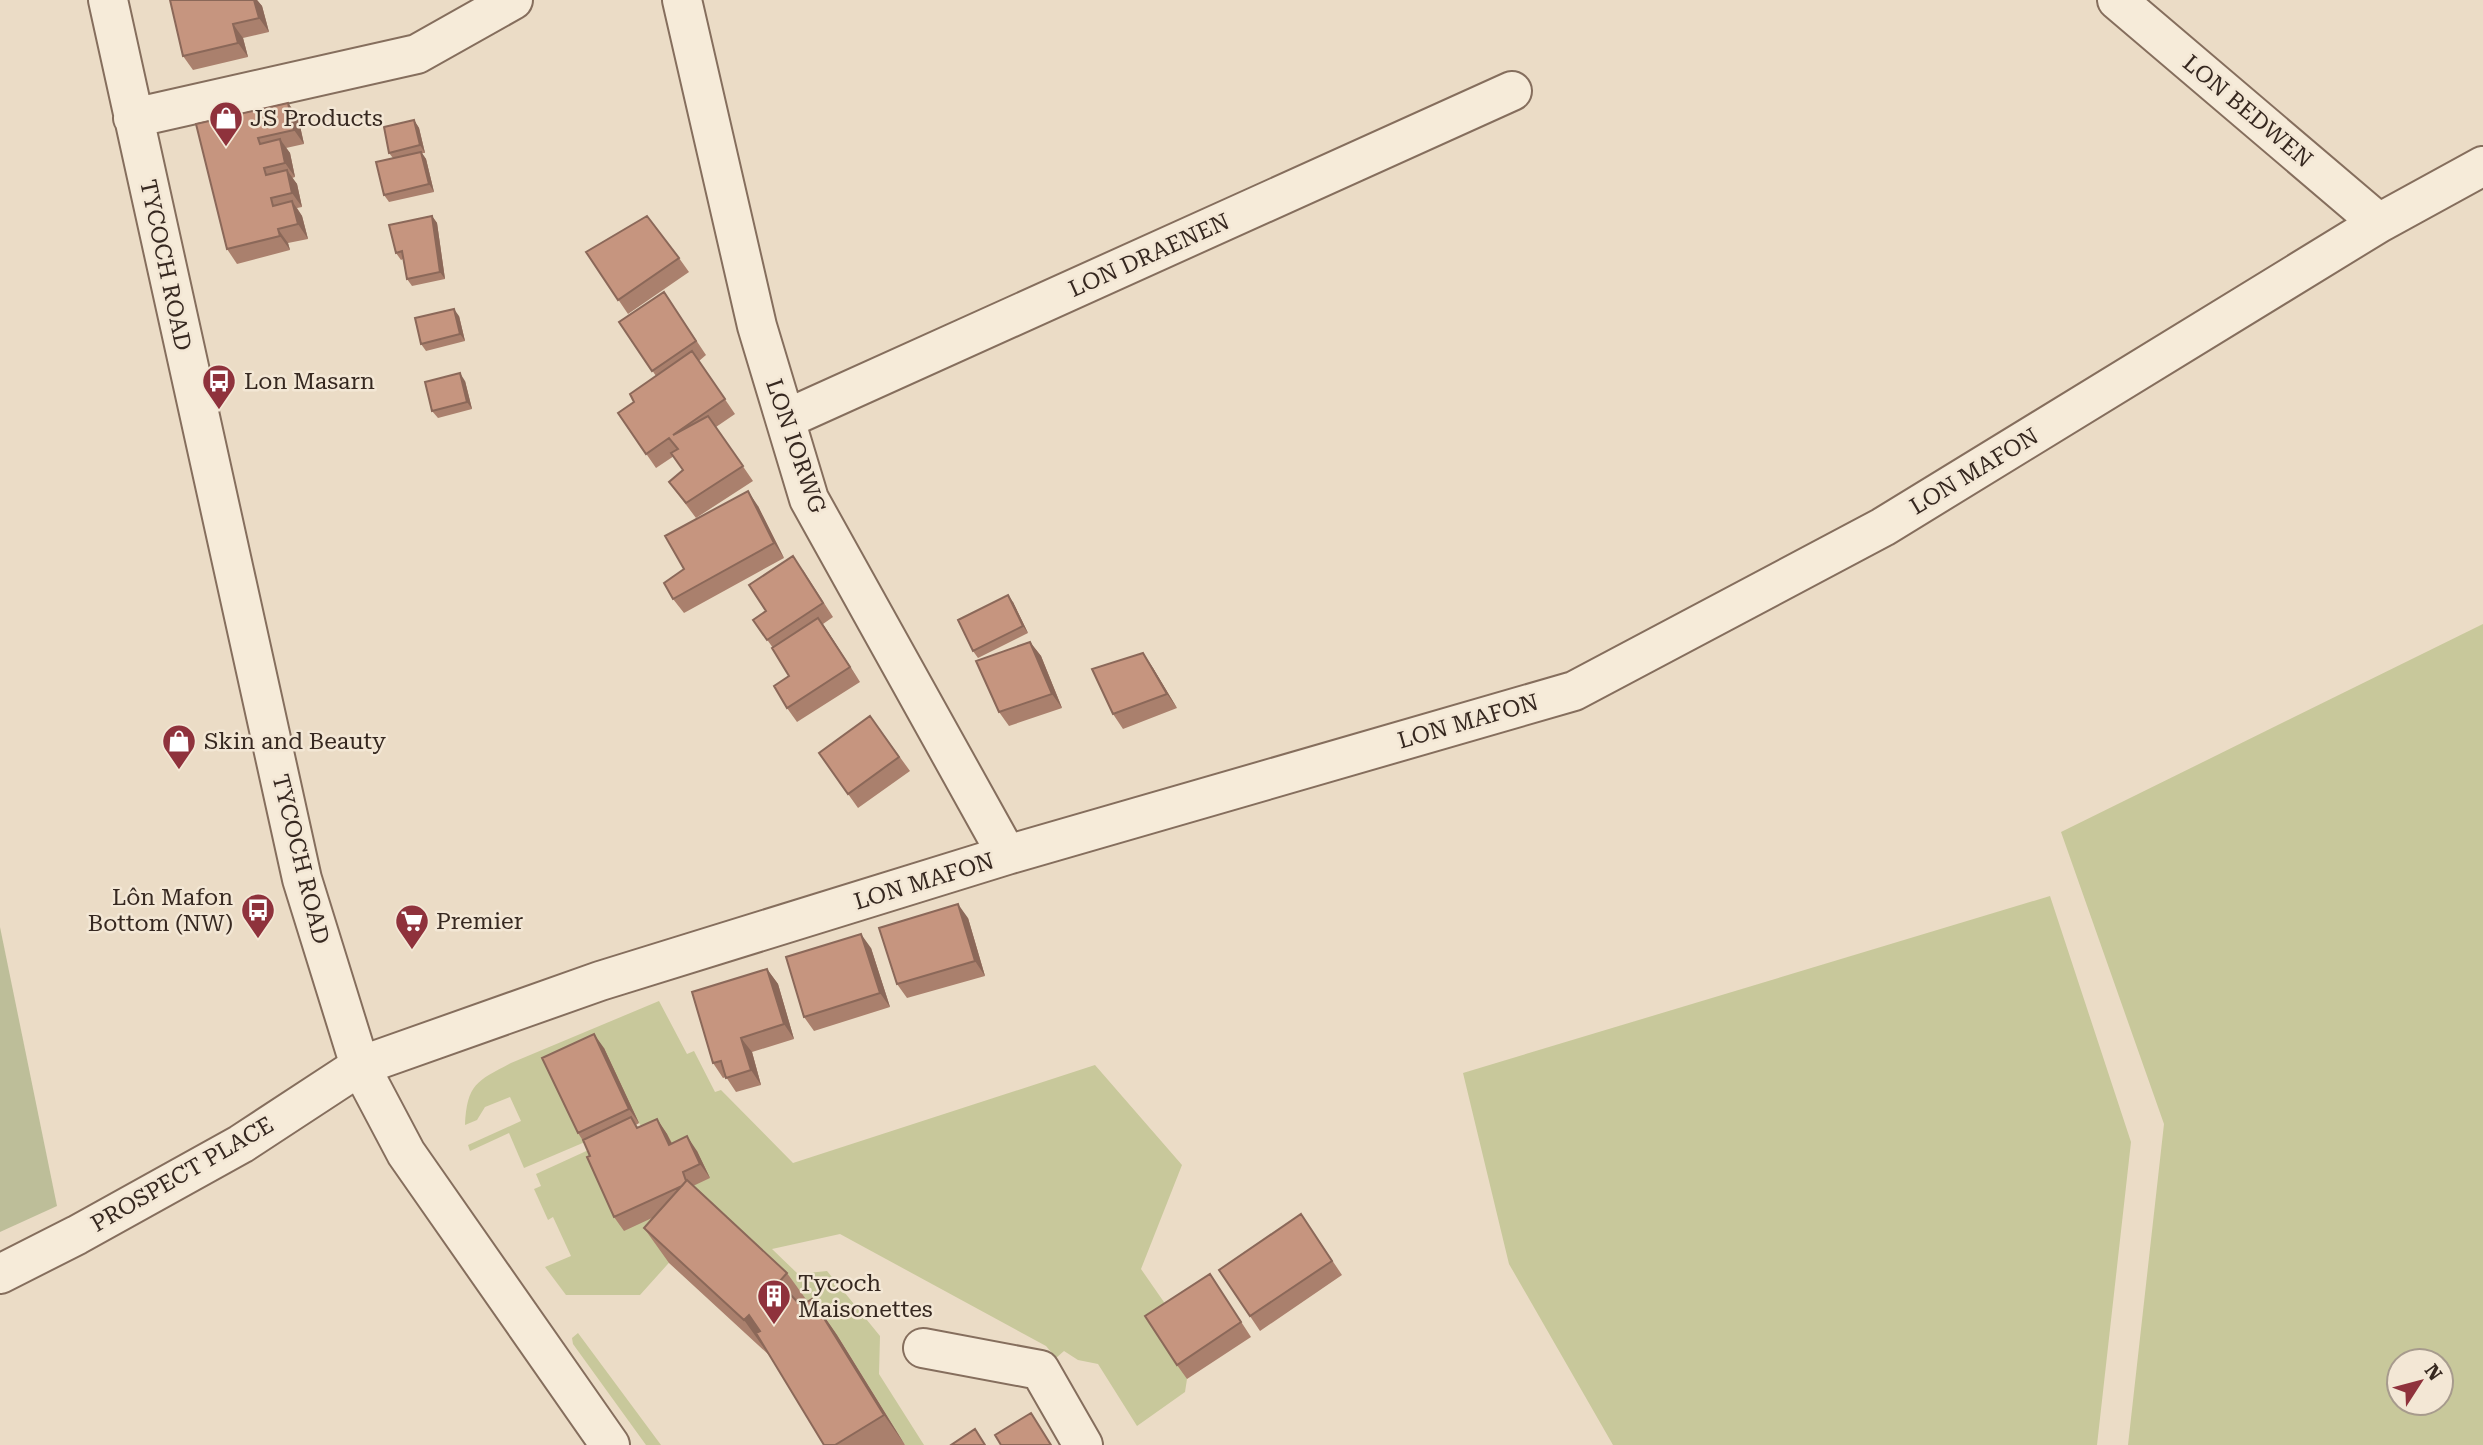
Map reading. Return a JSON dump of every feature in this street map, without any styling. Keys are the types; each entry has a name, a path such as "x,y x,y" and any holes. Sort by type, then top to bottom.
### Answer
{"street":[{"name":"TYCOCH ROAD","path":"108,0 302,879 360,1066 406,1153 610,1445"},
{"path":"133,118 417,54 513,0"},
{"name":"LON IORWG","path":"682,0 757,326 809,499 1007,856"},
{"name":"LON BEDWEN","path":"2117,0 2379,223"},
{"name":"LON DRAENEN","path":"786,419 1512,91"},
{"name":"LON MAFON","path":"360,1066 600,981 1007,856 1574,691 1884,527 2379,223 2483,166"},
{"name":"PROSPECT PLACE","path":"0,1274 77,1235 241,1144 360,1066"},
{"path":"923,1348 1040,1370 1083,1445"}],"green space":[{"path":"2483,624 2483,1445 2128,1445 2164,1124 2061,832"},
{"path":"2050,896 2131,1142 2097,1445 1613,1445 1509,1264 1463,1073"},
{"path":"0,927 57,1206 0,1232"},
{"path":"659,1001 687,1054 694,1051 715,1092 721,1090 793,1163 1095,1065 1182,1165 1141,1269 1175,1318 1187,1379 1185,1392 1137,1426 1098,1364 1078,1360 1064,1351 1056,1358 1046,1346 840,1234 772,1249 798,1274 827,1271 880,1336 879,1374 924,1445 905,1445 837,1335 711,1216 640,1295 566,1295 545,1267 571,1256 553,1217 548,1220 534,1189 541,1186 536,1174 641,1126 639,1123 585,1142 524,1168 509,1133 470,1151 468,1145 521,1121 510,1097 485,1107 477,1120 465,1125 468,1101 476,1085 511,1063"},
{"path":"578,1333 661,1445 646,1445 573,1344 572,1338"}],"building":[{"path":"170,0 254,0 259,18 233,24 238,43 183,56"},
{"path":"288,103 294,130 258,138 260,144 280,139 285,163 264,168 266,175 287,170 292,193 271,198 273,206 292,201 298,224 278,229 280,236 227,249 196,124"},
{"path":"414,120 420,145 389,153 384,127"},
{"path":"421,152 429,184 384,195 376,162"},
{"path":"432,216 440,272 407,279 402,251 396,253 389,225"},
{"path":"647,216 679,258 618,300 586,252"},
{"path":"664,292 696,341 652,371 619,322"},
{"path":"454,309 460,334 421,344 415,318"},
{"path":"692,351 725,399 673,435 708,416 743,466 686,503 669,482 683,470 671,453 678,449 669,438 646,454 618,413 634,402 630,394"},
{"path":"460,373 467,402 432,411 425,382"},
{"path":"748,491 774,543 673,599 664,583 684,569 665,536"},
{"path":"793,556 823,603 767,640 753,620 766,611 749,585"},
{"path":"1008,595 1023,626 973,651 958,620"},
{"path":"818,618 850,667 787,708 774,686 789,676 772,648"},
{"path":"1030,642 1052,694 999,712 976,661"},
{"path":"1143,653 1167,694 1113,714 1092,669"},
{"path":"870,716 899,757 848,794 819,753"},
{"path":"958,904 975,961 897,984 879,928"},
{"path":"861,934 880,993 804,1017 786,957"},
{"path":"767,969 784,1024 741,1038 751,1070 726,1078 721,1061 713,1063 692,992"},
{"path":"594,1034 629,1109 578,1133 542,1058"},
{"path":"631,1117 637,1128 657,1119 669,1145 687,1136 700,1164 683,1172 686,1181 682,1186 614,1217 587,1157 590,1156 583,1140"},
{"name":"Tycoch Maisonettes","path":"687,1180 787,1273 779,1282 801,1306 812,1299 884,1415 835,1445 824,1445 756,1333 760,1331 749,1315 744,1320 644,1228"},
{"path":"1301,1214 1332,1261 1250,1316 1219,1270"},
{"path":"1210,1274 1241,1322 1177,1365 1145,1316"},
{"path":"1031,1413 1051,1445 1001,1445 995,1435"},
{"path":"975,1429 985,1445 951,1445"}],"place":[{"name":"JS Products","path":"226,148"},
{"name":"Lon Masarn","path":"219,411"},
{"name":"Skin and Beauty","path":"179,771"},
{"name":"Lôn Mafon Bottom (NW)","path":"258,940"},
{"name":"Premier","path":"412,951"},
{"name":"Tycoch Maisonettes","path":"774,1326"}]}
